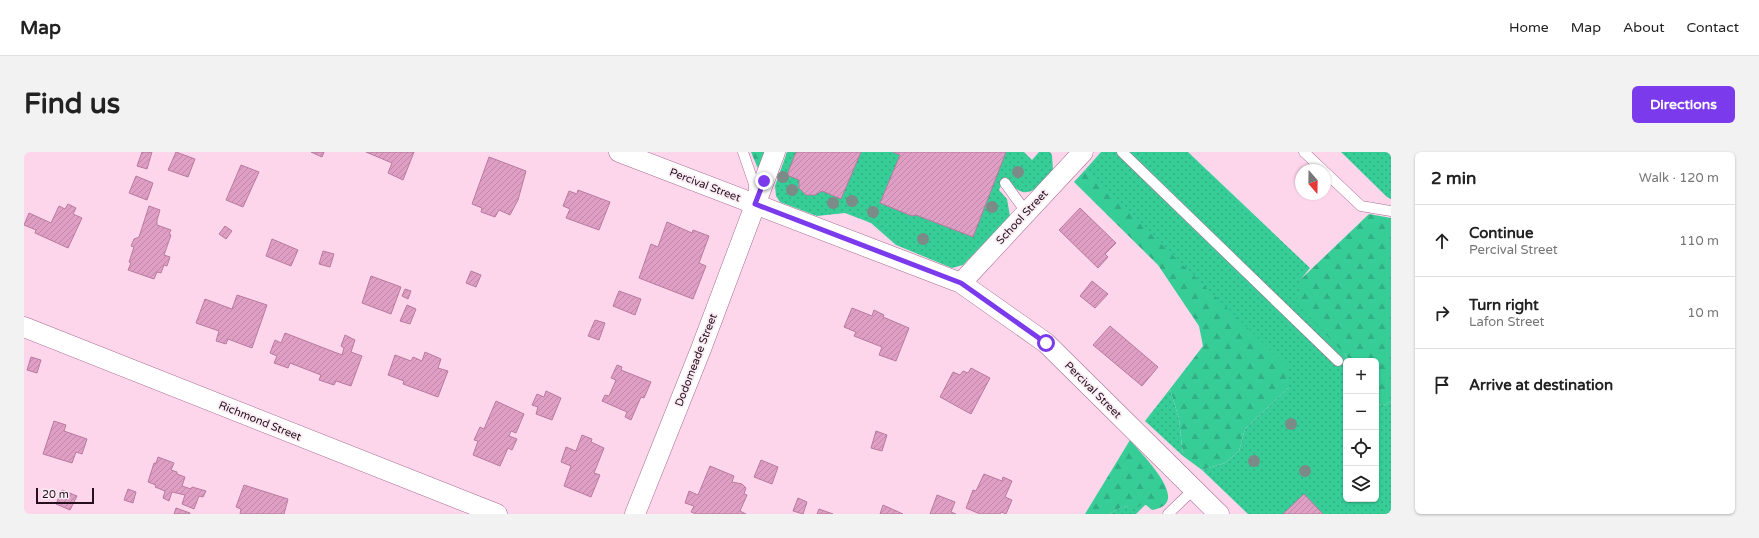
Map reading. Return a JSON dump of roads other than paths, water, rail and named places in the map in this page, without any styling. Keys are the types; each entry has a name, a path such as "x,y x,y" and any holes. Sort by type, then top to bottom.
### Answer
{"street":[{"name":"Percival Street","path":"619,152 961,283 1046,343 1219,514"},
{"name":"Dodomeade Street","path":"635,514 701,349 775,152"},
{"name":"School Street","path":"961,283 1076,157"},
{"name":"Richmond Street","path":"24,327 497,514"}],"lane":[{"path":"743,152 754,184 755,204"},
{"path":"1122,152 1338,361"},
{"path":"1304,152 1317,164"},
{"path":"1331,178 1361,206 1391,211"},
{"path":"1005,183 1026,212"},
{"path":"1168,514 1194,489"}]}
